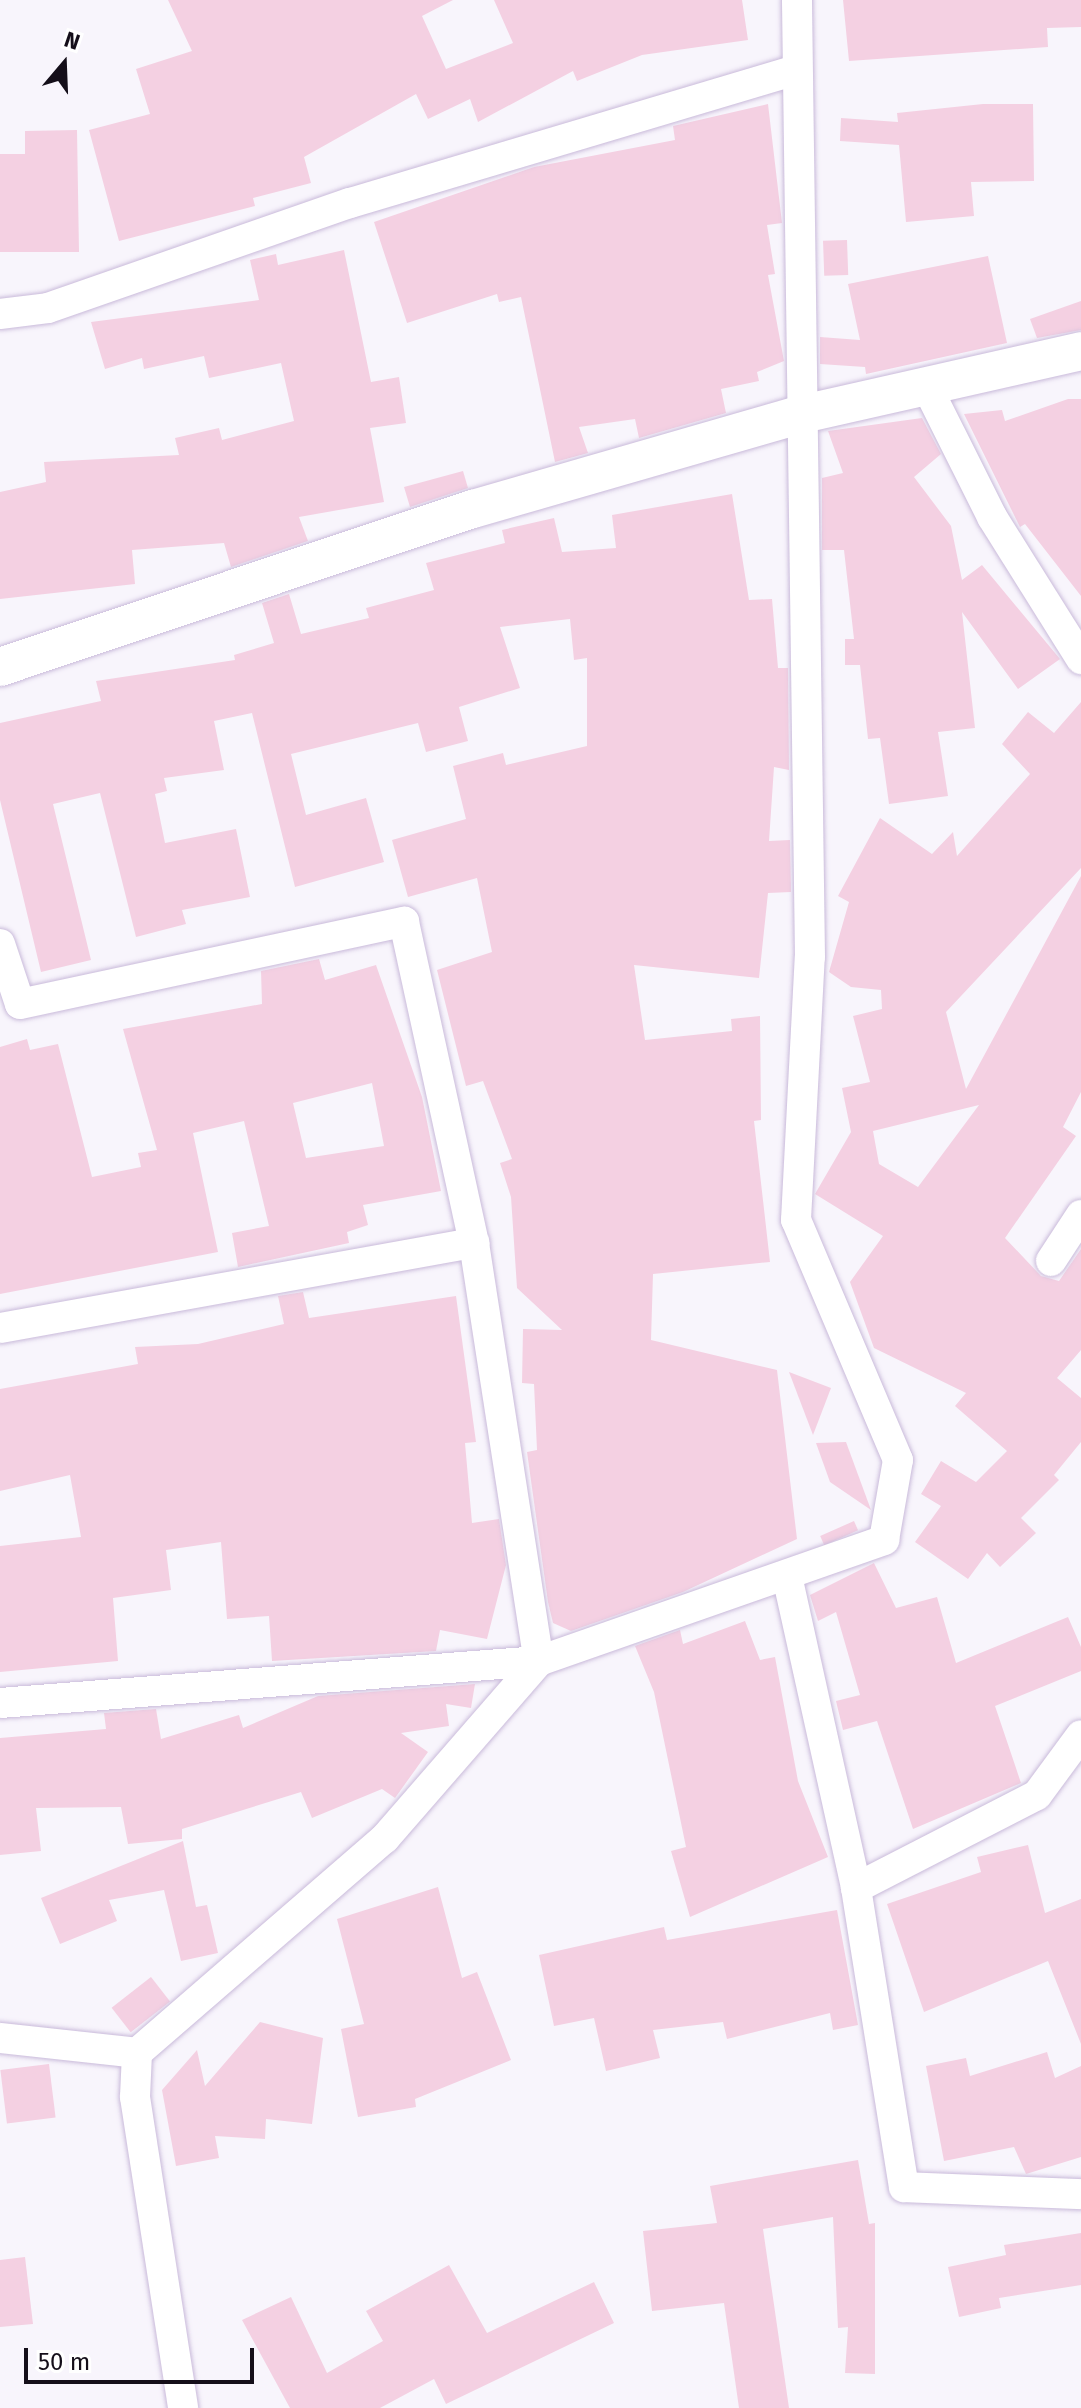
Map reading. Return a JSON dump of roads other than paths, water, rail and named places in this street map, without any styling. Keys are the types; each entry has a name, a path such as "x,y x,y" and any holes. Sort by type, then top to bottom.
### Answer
{"street":[{"path":"0,1703 539,1661 884,1540 898,1460 796,1220 810,957 798,415 797,0"},
{"path":"0,314 48,308 350,203 795,70"},
{"path":"0,667 473,509 798,415 1081,351"},
{"path":"926,385 992,517 1081,659"},
{"path":"0,944 10,1007 404,922 474,1243 539,1661 385,1838 137,2053 135,2097 183,2408"},
{"path":"1051,1261 1081,1215"},
{"path":"0,1328 474,1243"},
{"path":"787,1576 856,1888 904,2187 1081,2194"},
{"path":"856,1888 1037,1795 1081,1735"},
{"path":"0,2038 137,2053"}]}
